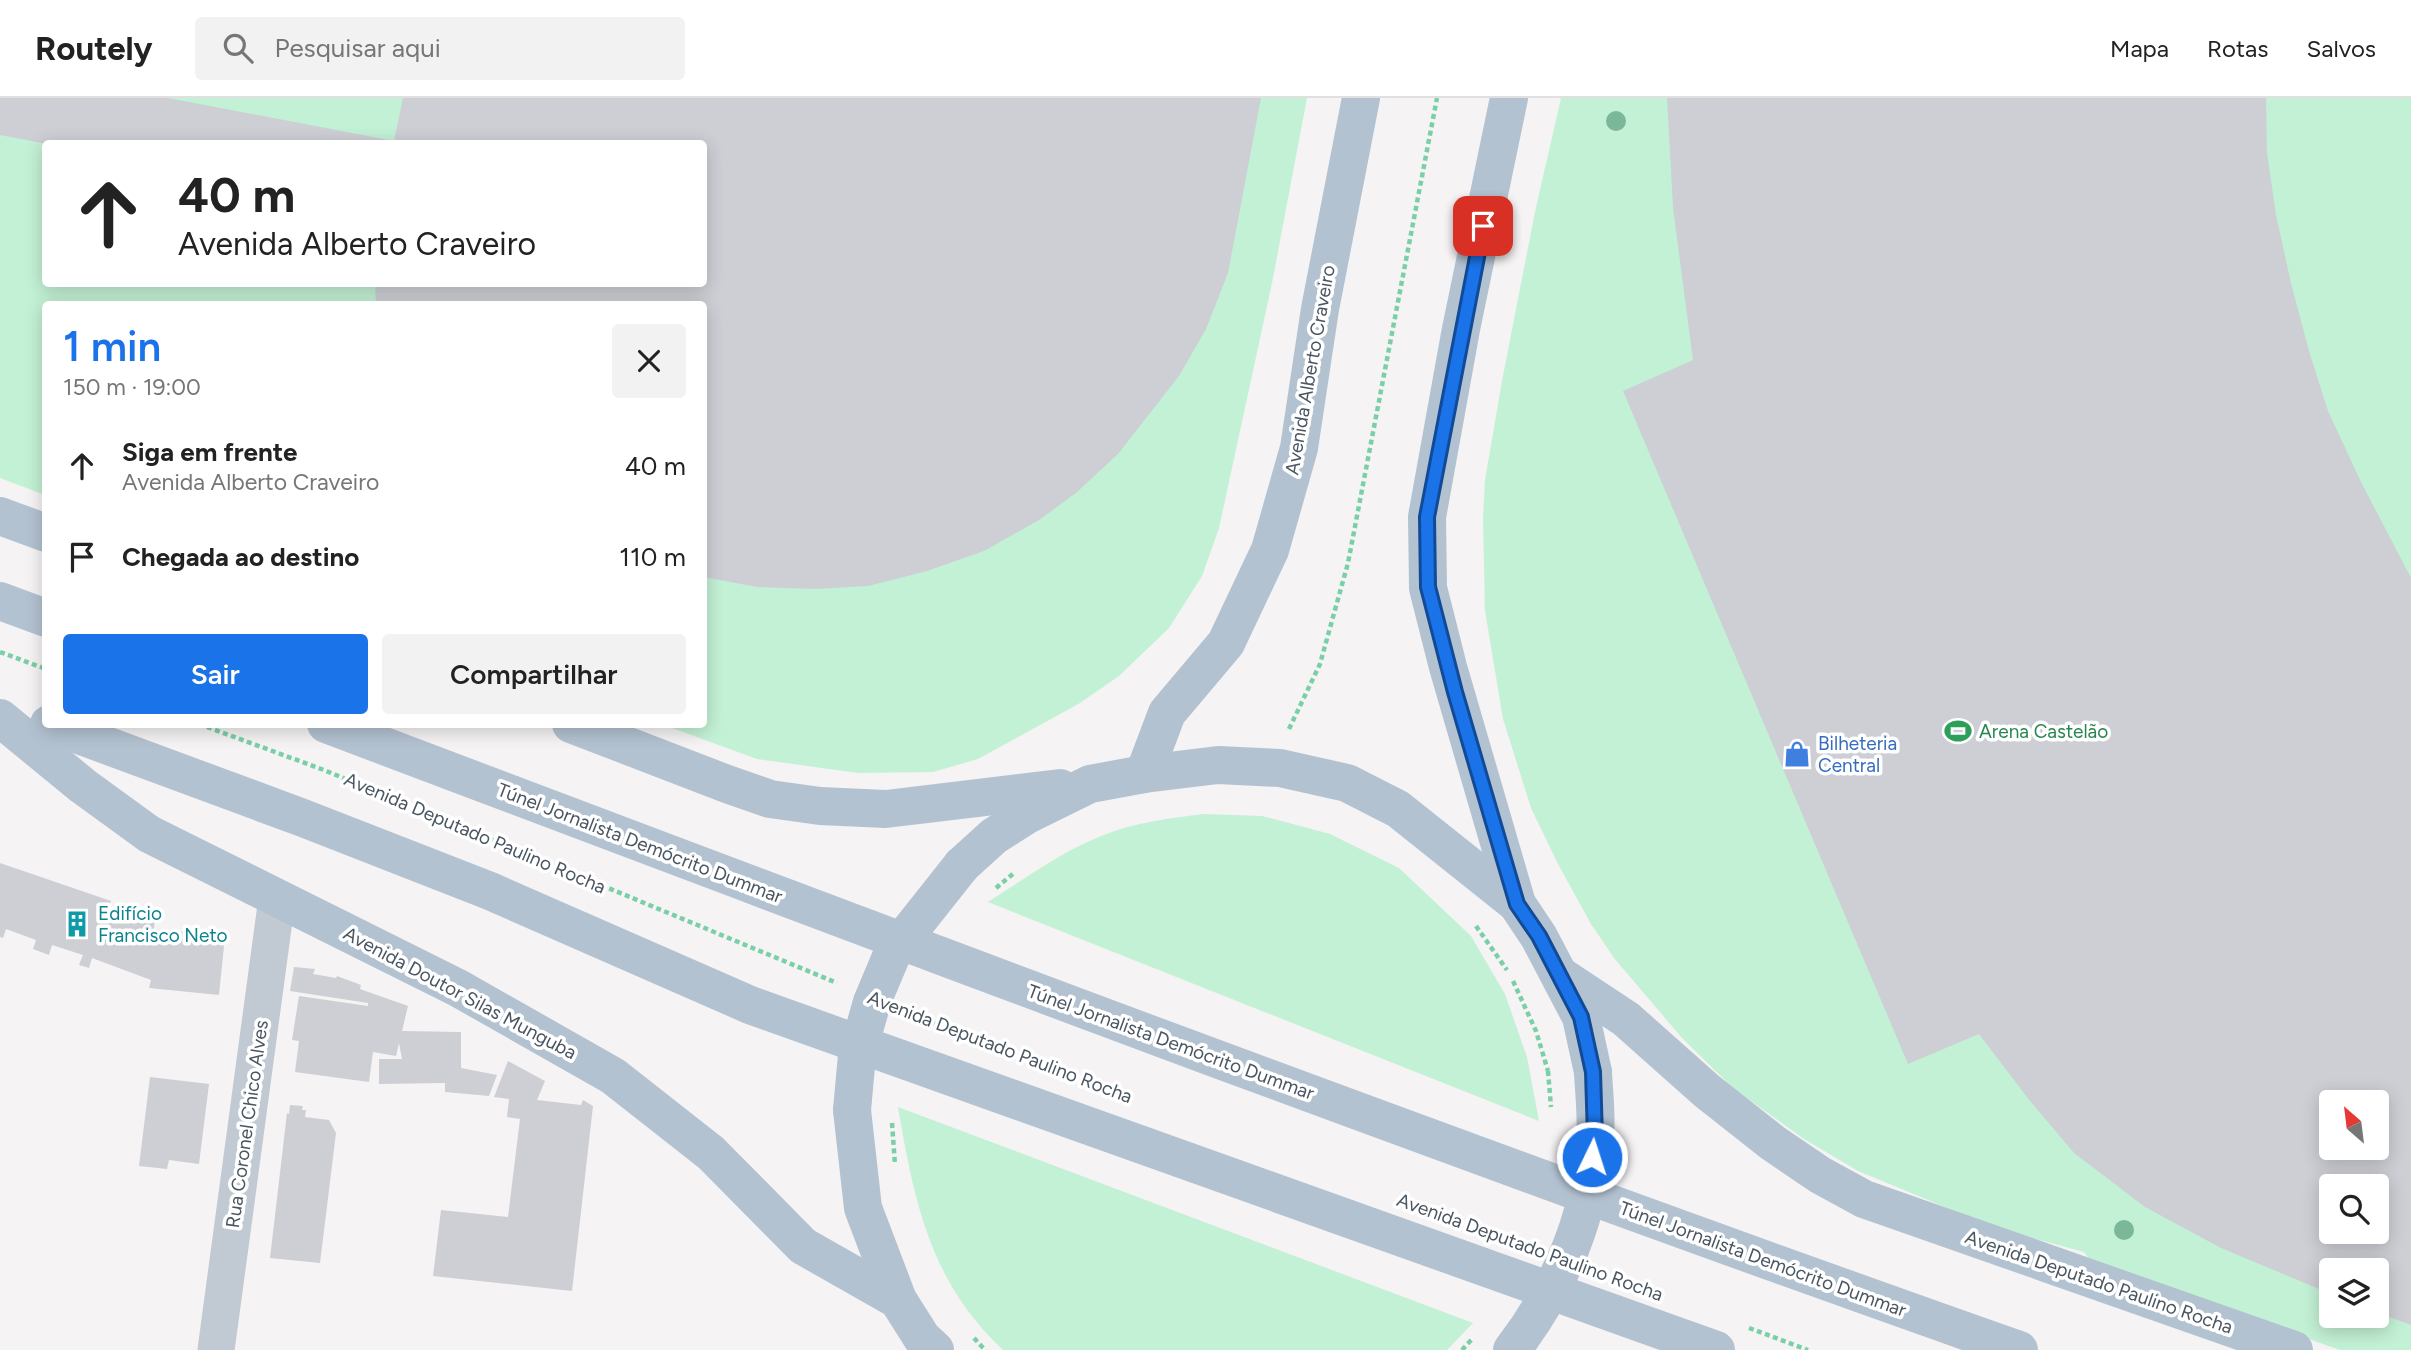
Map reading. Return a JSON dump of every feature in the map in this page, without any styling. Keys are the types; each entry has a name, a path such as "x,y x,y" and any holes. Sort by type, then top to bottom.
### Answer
{"main road":[{"name":"Avenida Alberto Craveiro","path":"1144,774 1167,713 1226,643 1270,550 1299,448 1320,309 1361,98"},
{"path":"1509,98 1461,329 1427,517 1428,587 1455,692 1517,904"},
{"path":"0,516 42,532"},
{"path":"0,601 42,617"},
{"path":"0,706 42,722"},
{"name":"Avenida Doutor Silas Munguba","path":"0,718 83,786 149,834 458,988 613,1076 710,1153 803,1246 898,1300"},
{"path":"58,728 303,818 490,891 750,1005 1730,1338"},
{"name":"Túnel Jornalista Demócrito Dummar","path":"337,728 979,971 1681,1230 2020,1350"},
{"path":"580,728 770,799 820,806 886,809 1230,765 1280,768 1347,783 1398,808 1517,904 1539,936 1581,1017 1593,1072 1595,1137 1587,1199 1567,1260 1537,1317 1512,1350"},
{"path":"927,1346 898,1300 863,1208 852,1111 857,1055 872,1002 893,952 962,865 994,836 1027,815 1090,785"},
{"name":"Avenida Deputado Paulino Rocha","path":"1561,976 1626,1019 1707,1091 1773,1143 1820,1175 1864,1199 2294,1350"}],"street":[{"name":"Rua Coronel Chico Alves","path":"216,1350 277,898"}],"path":[{"path":"1287,733 1320,664 1348,563 1437,98"},
{"path":"0,652 42,667"},
{"name":"Avenida Deputado Paulino Rocha","path":"210,728 324,770 845,986"},
{"path":"988,895 1025,866"},
{"path":"1469,916 1507,970 1536,1031 1548,1071 1552,1109"},
{"path":"909,1025 917,1004"},
{"name":"Avenida Deputado Paulino Rocha","path":"909,1013 960,1034"},
{"path":"892,1116 898,1178"},
{"path":"1462,1350 1477,1333"},
{"path":"970,1334 985,1350"},
{"path":"1730,1338 1808,1350"}],"green space":[{"path":"0,98 1307,98 1272,283 1219,528 1202,576 1169,628 1119,676 1080,703 978,759 933,772 858,773 757,759 672,728 707,728 707,301 42,301 42,494 0,478"},
{"name":"Arena Castelão","path":"1561,98 2411,98 2411,1350 2340,1350 2092,1263 2084,1252 1998,1229 1858,1171 1804,1139 1733,1088 1682,1038 1614,958 1591,924 1531,808 1503,719 1485,611 1483,518 1485,480 1535,212"},
{"path":"1204,814 1262,816 1330,834 1399,868 1471,936 1505,994 1527,1057 1539,1121 988,902 1089,841 1141,824"},
{"path":"898,1107 1473,1323 1447,1350 1003,1350 978,1324 958,1297 929,1238 911,1175"}],"building":[{"path":"0,98 168,98 389,140 42,140 42,143 0,135"},
{"path":"403,98 1261,98 1228,273 1206,329 1179,376 1118,454 1076,493 1039,520 984,551 927,571 868,586 815,589 757,587 707,578 707,301 376,301 375,287 707,287 707,140 394,140"},
{"name":"Arena Castelão","path":"1667,98 2266,98 2267,153 2276,215 2309,351 2328,411 2411,578 2411,1325 2389,1317 2389,1258 2319,1258 2319,1289 2221,1248 2145,1207 2074,1153 1979,1034 1908,1064 1623,391 1693,360 1673,208"},
{"name":"Edifício Francisco Neto","path":"0,863 111,901 108,908 120,913 155,918 154,929 225,936 219,995 149,988 151,980 92,958 89,968 79,965 83,955 52,945 49,955 33,949 36,940 6,929 3,938 0,937"},
{"path":"294,967 315,969 313,974 337,976 361,985 360,989 408,1006 402,1031 461,1032 461,1068 497,1075 489,1096 445,1092 445,1083 379,1084 379,1059 402,1059 399,1043 396,1056 373,1052 369,1082 295,1072 299,1041 292,1040 299,996 368,1006 368,1003 290,991"},
{"path":"508,1061 545,1081 537,1100 581,1105 583,1100 593,1106 572,1291 433,1276 441,1210 508,1217 520,1119 507,1117 509,1099 494,1097"},
{"path":"150,1077 209,1084 199,1164 169,1160 167,1169 139,1166"},
{"path":"290,1105 303,1106 302,1110 306,1110 305,1117 329,1120 336,1133 320,1263 270,1258"}],"place":[{"name":"Arena Castelão","path":"1958,731"},
{"name":"Bilheteria Central","path":"1797,754"},
{"name":"Edifício Francisco Neto","path":"77,924"}],"route":[{"path":"1483,226 1461,329 1427,517 1428,587 1455,692 1517,904 1539,936 1581,1017 1593,1072 1595,1137 1592,1157"}]}
